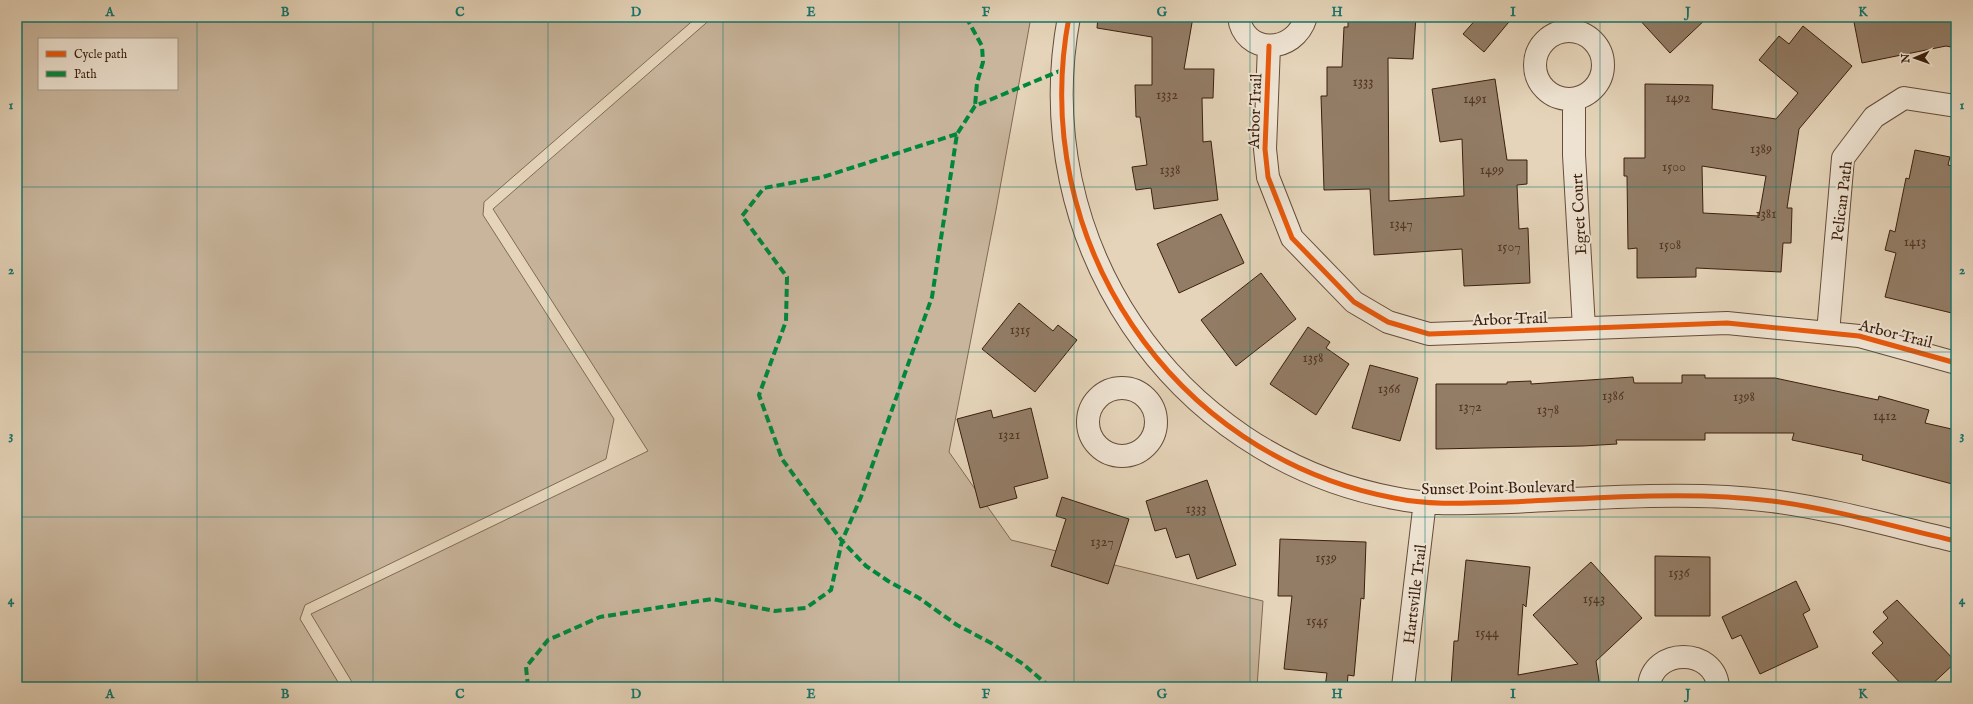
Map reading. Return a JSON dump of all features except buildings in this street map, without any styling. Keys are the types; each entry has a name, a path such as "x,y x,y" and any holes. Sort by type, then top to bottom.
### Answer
{"street":[{"name":"Sunset Point Boulevard","path":"1069,17 1063,48 1061,96 1064,146 1074,200 1092,252 1115,298 1139,334 1175,380 1211,413 1246,438 1295,467 1347,486 1396,499 1425,502 1475,503 1650,496 1708,497 1770,501 1825,510 1956,541"},
{"path":"1239,17 1243,30 1250,38 1269,46 1289,42 1303,27 1306,17"},
{"name":"Arbor Trail","path":"1269,46 1265,149 1268,177 1292,238 1354,302 1388,322 1429,334 1727,323 1859,336 1956,363"},
{"name":"Pelican Path","path":"1828,333 1843,158 1874,116 1904,98 1956,106"},
{"name":"Egret Court","path":"1574,99 1574,155 1584,328"},
{"path":"1149,400 1175,380"},
{"name":"Hartsville Trail","path":"1403,687 1425,502"},
{"path":"1649,687 1653,673 1661,664 1680,656 1693,657 1704,662 1712,671 1718,687"}],"shaded area":[{"path":"17,17 697,17 484,202 483,215 614,419 606,459 305,605 300,619 341,687 17,687"},
{"path":"713,17 1031,17 996,210 949,452 1011,540 1263,601 1257,687 355,687 311,614 648,451 493,209"}],"marked path":[{"path":"966,17 982,46 983,62 977,83 975,106"},
{"path":"528,687 526,667 548,640 600,617 712,599 775,611 806,608 831,590 842,541 861,497 932,297 957,134 975,106 1062,70"},
{"path":"957,134 823,177 764,188 742,216 787,277 786,321 759,395 782,459 842,541 866,566 888,581 919,598 957,625 991,643 1023,664 1050,687"}],"cycle path":[{"path":"1069,17 1062,100 1071,180 1095,256 1132,325 1182,386 1243,436 1314,474 1408,501 1467,503 1650,496 1742,498 1795,504 1956,541"},
{"path":"1269,46 1265,149 1268,177 1292,238 1354,302 1388,322 1429,334 1727,323 1859,336 1956,363"}]}
